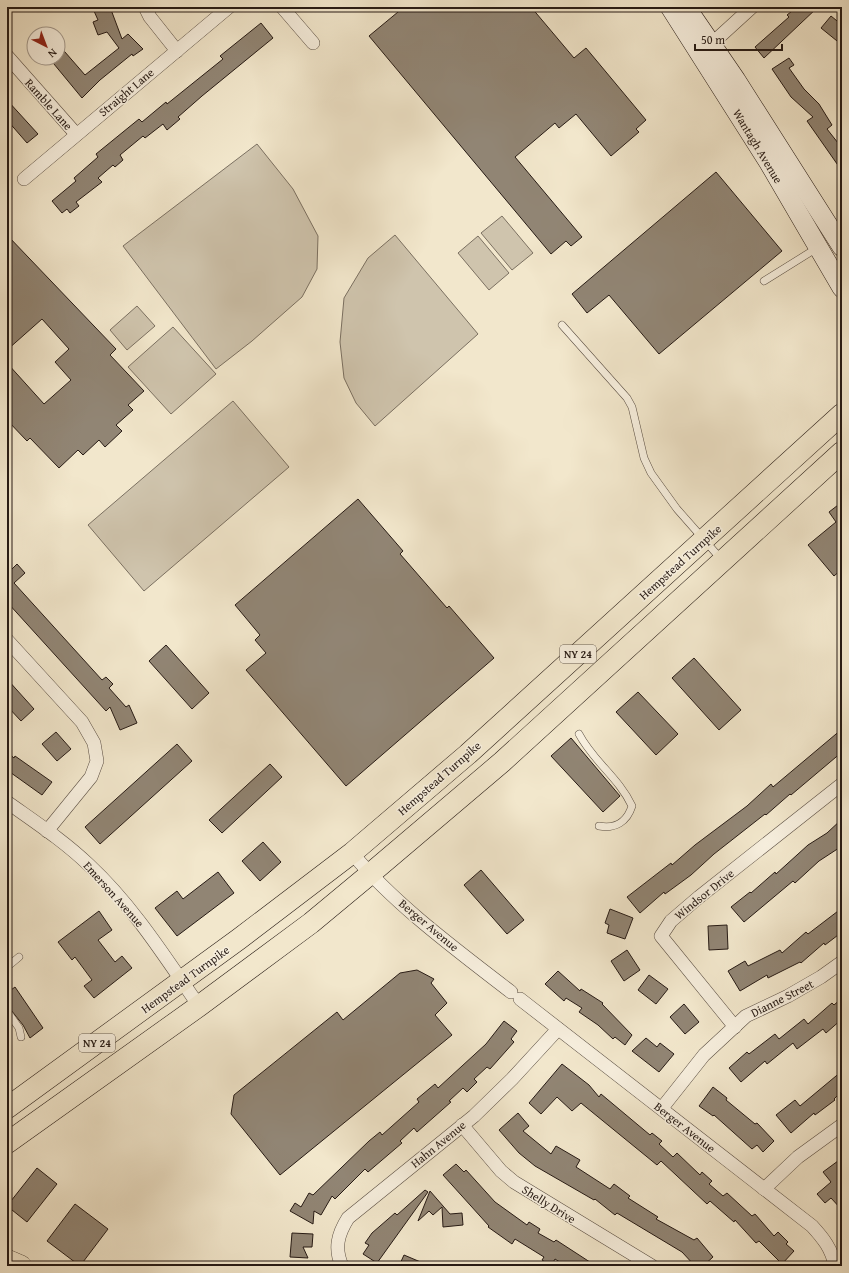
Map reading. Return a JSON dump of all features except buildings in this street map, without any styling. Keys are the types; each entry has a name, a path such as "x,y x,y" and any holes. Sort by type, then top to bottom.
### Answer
{"main road":[{"name":"Wantagh Avenue","path":"670,7 705,49 736,80 842,247"},
{"name":"Wantagh Avenue","path":"686,7 705,49 817,248 842,288"},
{"name":"Hempstead Turnpike","path":"7,1108 182,981 352,853 457,763 842,414"},
{"name":"NY 24","path":"7,1143 199,1006 311,922 370,874 503,760 842,452"},
{"path":"7,1260 21,1266"}],"street":[{"path":"145,7 150,17 177,50"},
{"name":"Straight Lane","path":"24,179 229,7"},
{"path":"282,7 313,43"},
{"path":"705,49 752,7"},
{"name":"Ramble Lane","path":"7,56 76,134"},
{"path":"7,640 82,722 94,743 97,761 92,777 47,831"},
{"name":"Windsor Drive","path":"735,1026 661,936 671,921 699,897 842,784"},
{"name":"Emerson Avenue","path":"7,802 89,864 149,933 199,1006"},
{"name":"Berger Avenue","path":"352,853 370,874 428,925 558,1029 662,1108 812,1226 825,1240 833,1256 835,1266"},
{"name":"Dianne Street","path":"662,1108 704,1055 746,1016 788,996 822,977 842,962"},
{"name":"Hahn Avenue","path":"342,1266 339,1260 337,1242 340,1231 348,1218 462,1125 512,1079 558,1029"},
{"name":"Shelly Drive","path":"462,1125 501,1171 514,1182 652,1266"},
{"path":"764,1189 798,1157 842,1125"}],"lane":[{"path":"764,282 817,248"},
{"path":"562,326 627,398 632,407 644,458 650,473 677,509 723,561"},
{"path":"579,734 586,748 624,790 632,806 630,812 617,825 609,828 599,826"},
{"path":"7,966 19,957"},
{"path":"7,1011 19,1028 21,1037"}],"shaded area":[{"path":"257,144 293,189 318,236 317,269 302,297 252,341 216,369 123,246"},
{"path":"502,216 533,253 512,270 481,233"},
{"path":"395,235 478,334 375,426 356,403 344,378 340,342 344,298 368,258"},
{"path":"478,236 509,273 489,290 458,253"},
{"path":"137,306 155,326 127,350 110,330"},
{"path":"173,327 216,374 171,414 128,367"},
{"path":"233,401 289,467 144,591 88,525"}]}
